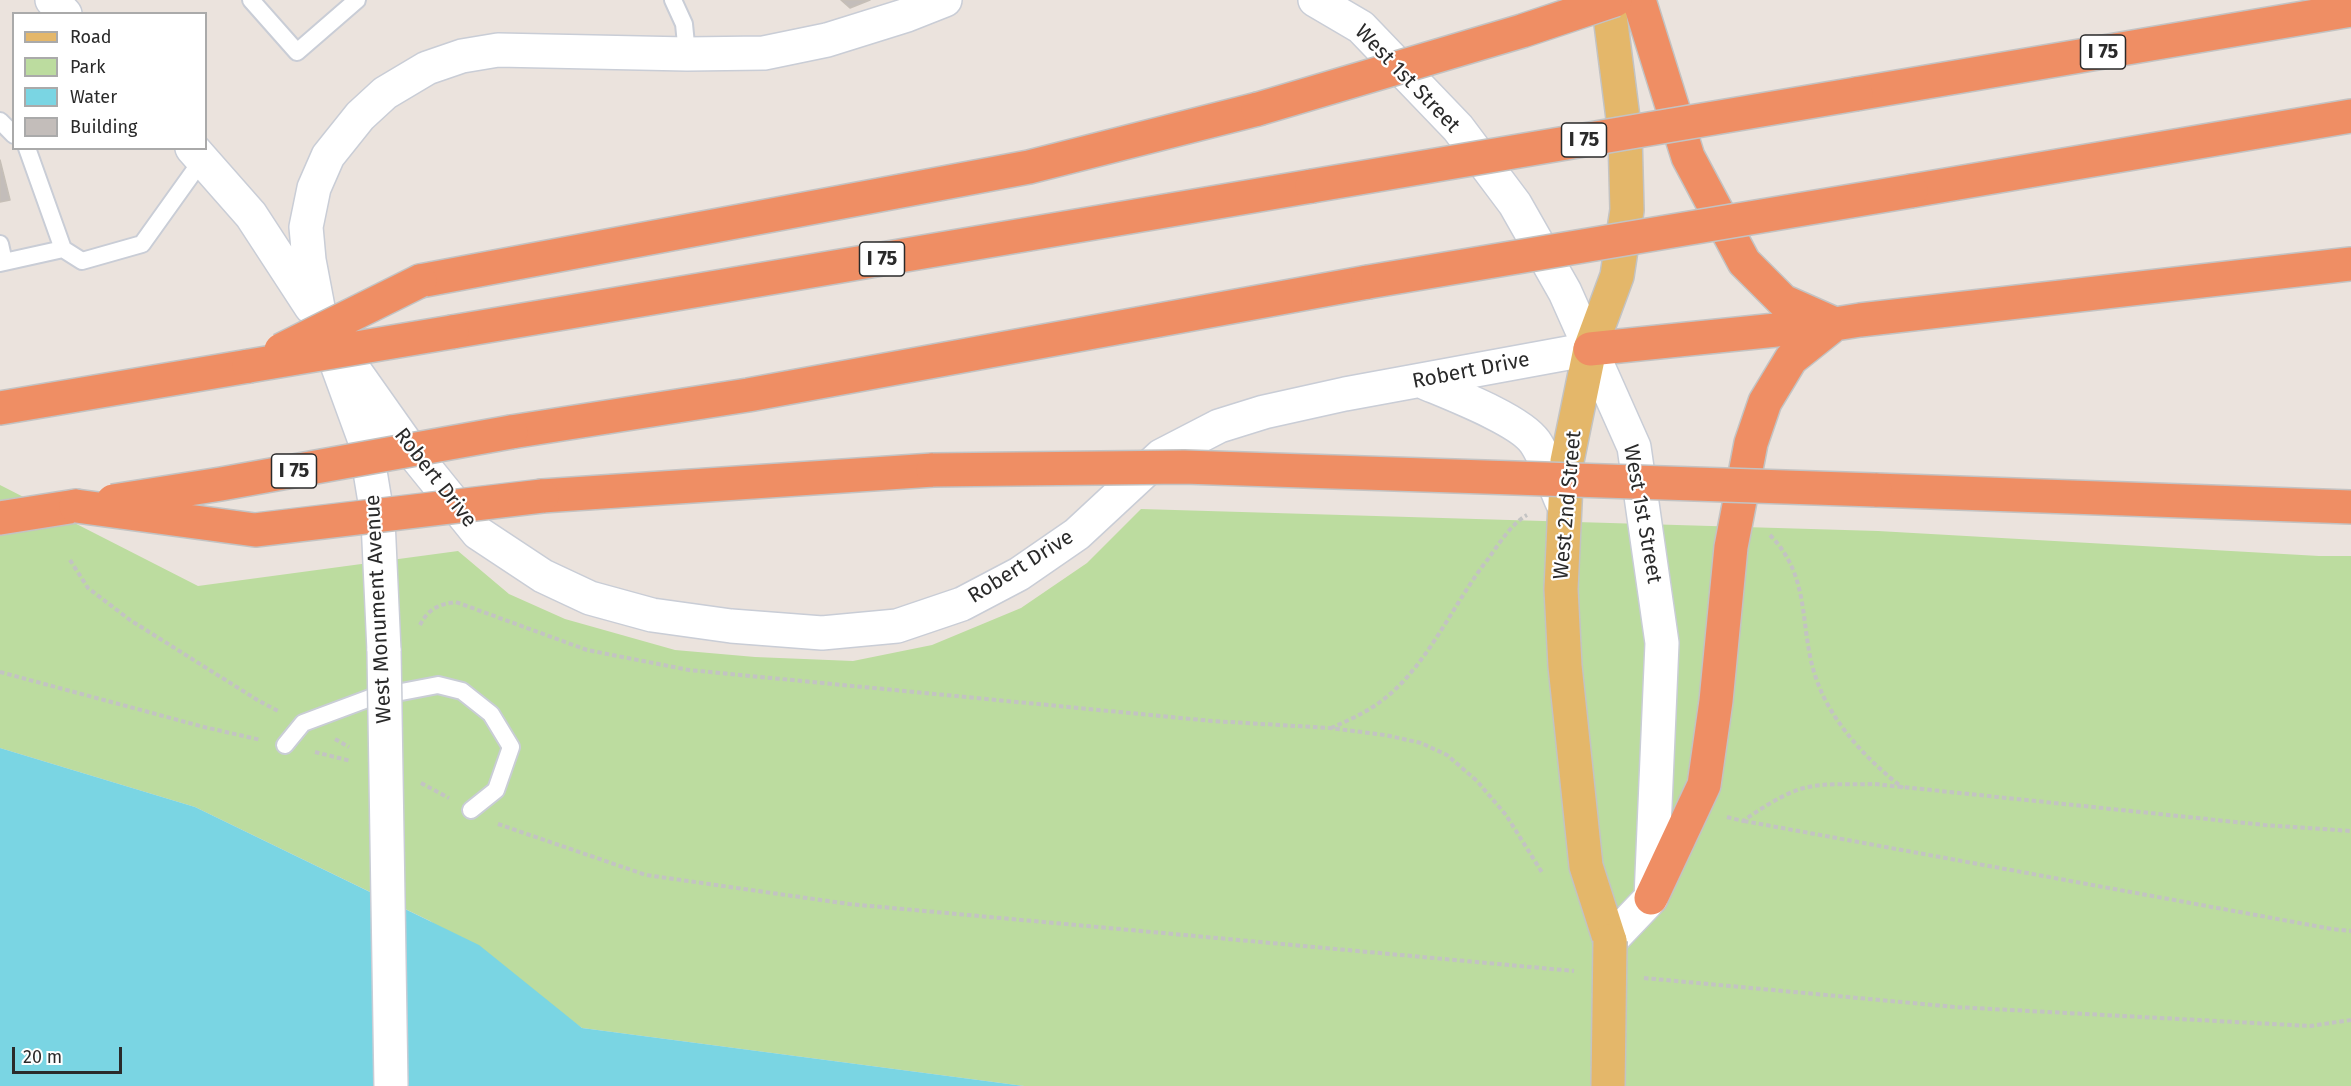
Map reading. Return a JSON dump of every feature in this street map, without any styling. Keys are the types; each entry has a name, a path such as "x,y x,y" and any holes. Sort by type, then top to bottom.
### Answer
{"highway":[{"path":"249,366 420,282 1029,167 1258,110 1522,31 1615,0"},
{"path":"1639,0 1688,157 1744,262 1783,301 1835,324"},
{"name":"I 75","path":"0,408 2351,10"},
{"name":"I 75","path":"0,518 221,484 511,432 748,395 1368,282 2351,116"},
{"path":"1590,348 1835,324 2351,264"},
{"path":"1651,898 1704,785 1716,701 1731,547 1751,443 1765,402 1791,359 1835,324"},
{"path":"76,506 255,530 542,496 933,470 1184,467 2351,507"}],"main road":[{"path":"52,0 63,12"},
{"path":"321,323 309,260 306,227 314,189 328,156 360,116 385,93 427,68 462,56 498,50 687,54 764,53 827,40 907,15 945,0"},
{"name":"West 1st Street","path":"1316,0 1361,27 1458,128 1515,204 1564,292 1634,447 1662,643 1651,898"},
{"name":"West 2nd Street","path":"1608,0 1625,134 1627,210 1617,276 1590,348 1567,461 1561,590 1565,666 1586,866 1610,941"},
{"name":"West Monument Avenue","path":"197,154 251,215 321,323 365,441 378,520 384,651 391,1086"},
{"name":"Robert Drive","path":"321,323 410,449 478,532 543,576 590,598 652,615 731,626 822,633 897,626 962,604 1019,574 1077,534 1161,456 1219,426 1264,412 1345,394 1590,348"},
{"path":"1421,381 1470,401 1524,430 1536,443 1564,506"},
{"path":"1608,1086 1610,941 1651,898"}],"lane":[{"path":"251,0 297,52 357,0"},
{"path":"673,0 684,24 687,54"},
{"path":"0,121 12,133"},
{"path":"28,150 63,249 82,261 142,244 197,154"},
{"path":"0,244 2,262 63,249"},
{"path":"285,746 303,723 370,698 438,685 462,691 491,714 512,747 496,790 471,810"}],"path":[{"path":"1330,728 1354,718 1380,702 1406,679 1481,568 1510,531 1521,519 1530,514"},
{"path":"1768,533 1780,545 1797,576 1817,683 1861,750 1903,789"},
{"path":"70,560 88,588 130,620 259,701 356,750"},
{"path":"418,628 423,618 438,604 456,602 587,650 689,670 1201,720 1330,728 1385,735 1421,743 1447,755 1477,781 1506,815 1543,874"},
{"path":"0,672 204,727 353,761"},
{"path":"419,782 501,826 646,875 849,904 1574,971"},
{"path":"1743,821 1763,807 1800,789 1822,785 1874,784 1903,789 2264,825 2351,831"},
{"path":"1720,815 2188,904 2332,930 2351,931"},
{"path":"1634,977 1967,1008 2310,1026 2351,1020"}],"green space":[{"path":"0,485 198,586 458,551 509,594 565,619 675,650 755,657 853,661 932,645 1021,608 1087,563 1141,509 1878,531 2351,556 2351,1086 1024,1086 582,1028 430,921 195,807 0,748"}],"water":[{"path":"0,748 195,807 479,945 582,1028 1024,1086 0,1086"}],"building":[{"path":"841,0 870,0 850,8"},
{"path":"0,160 10,200 0,202"}]}
